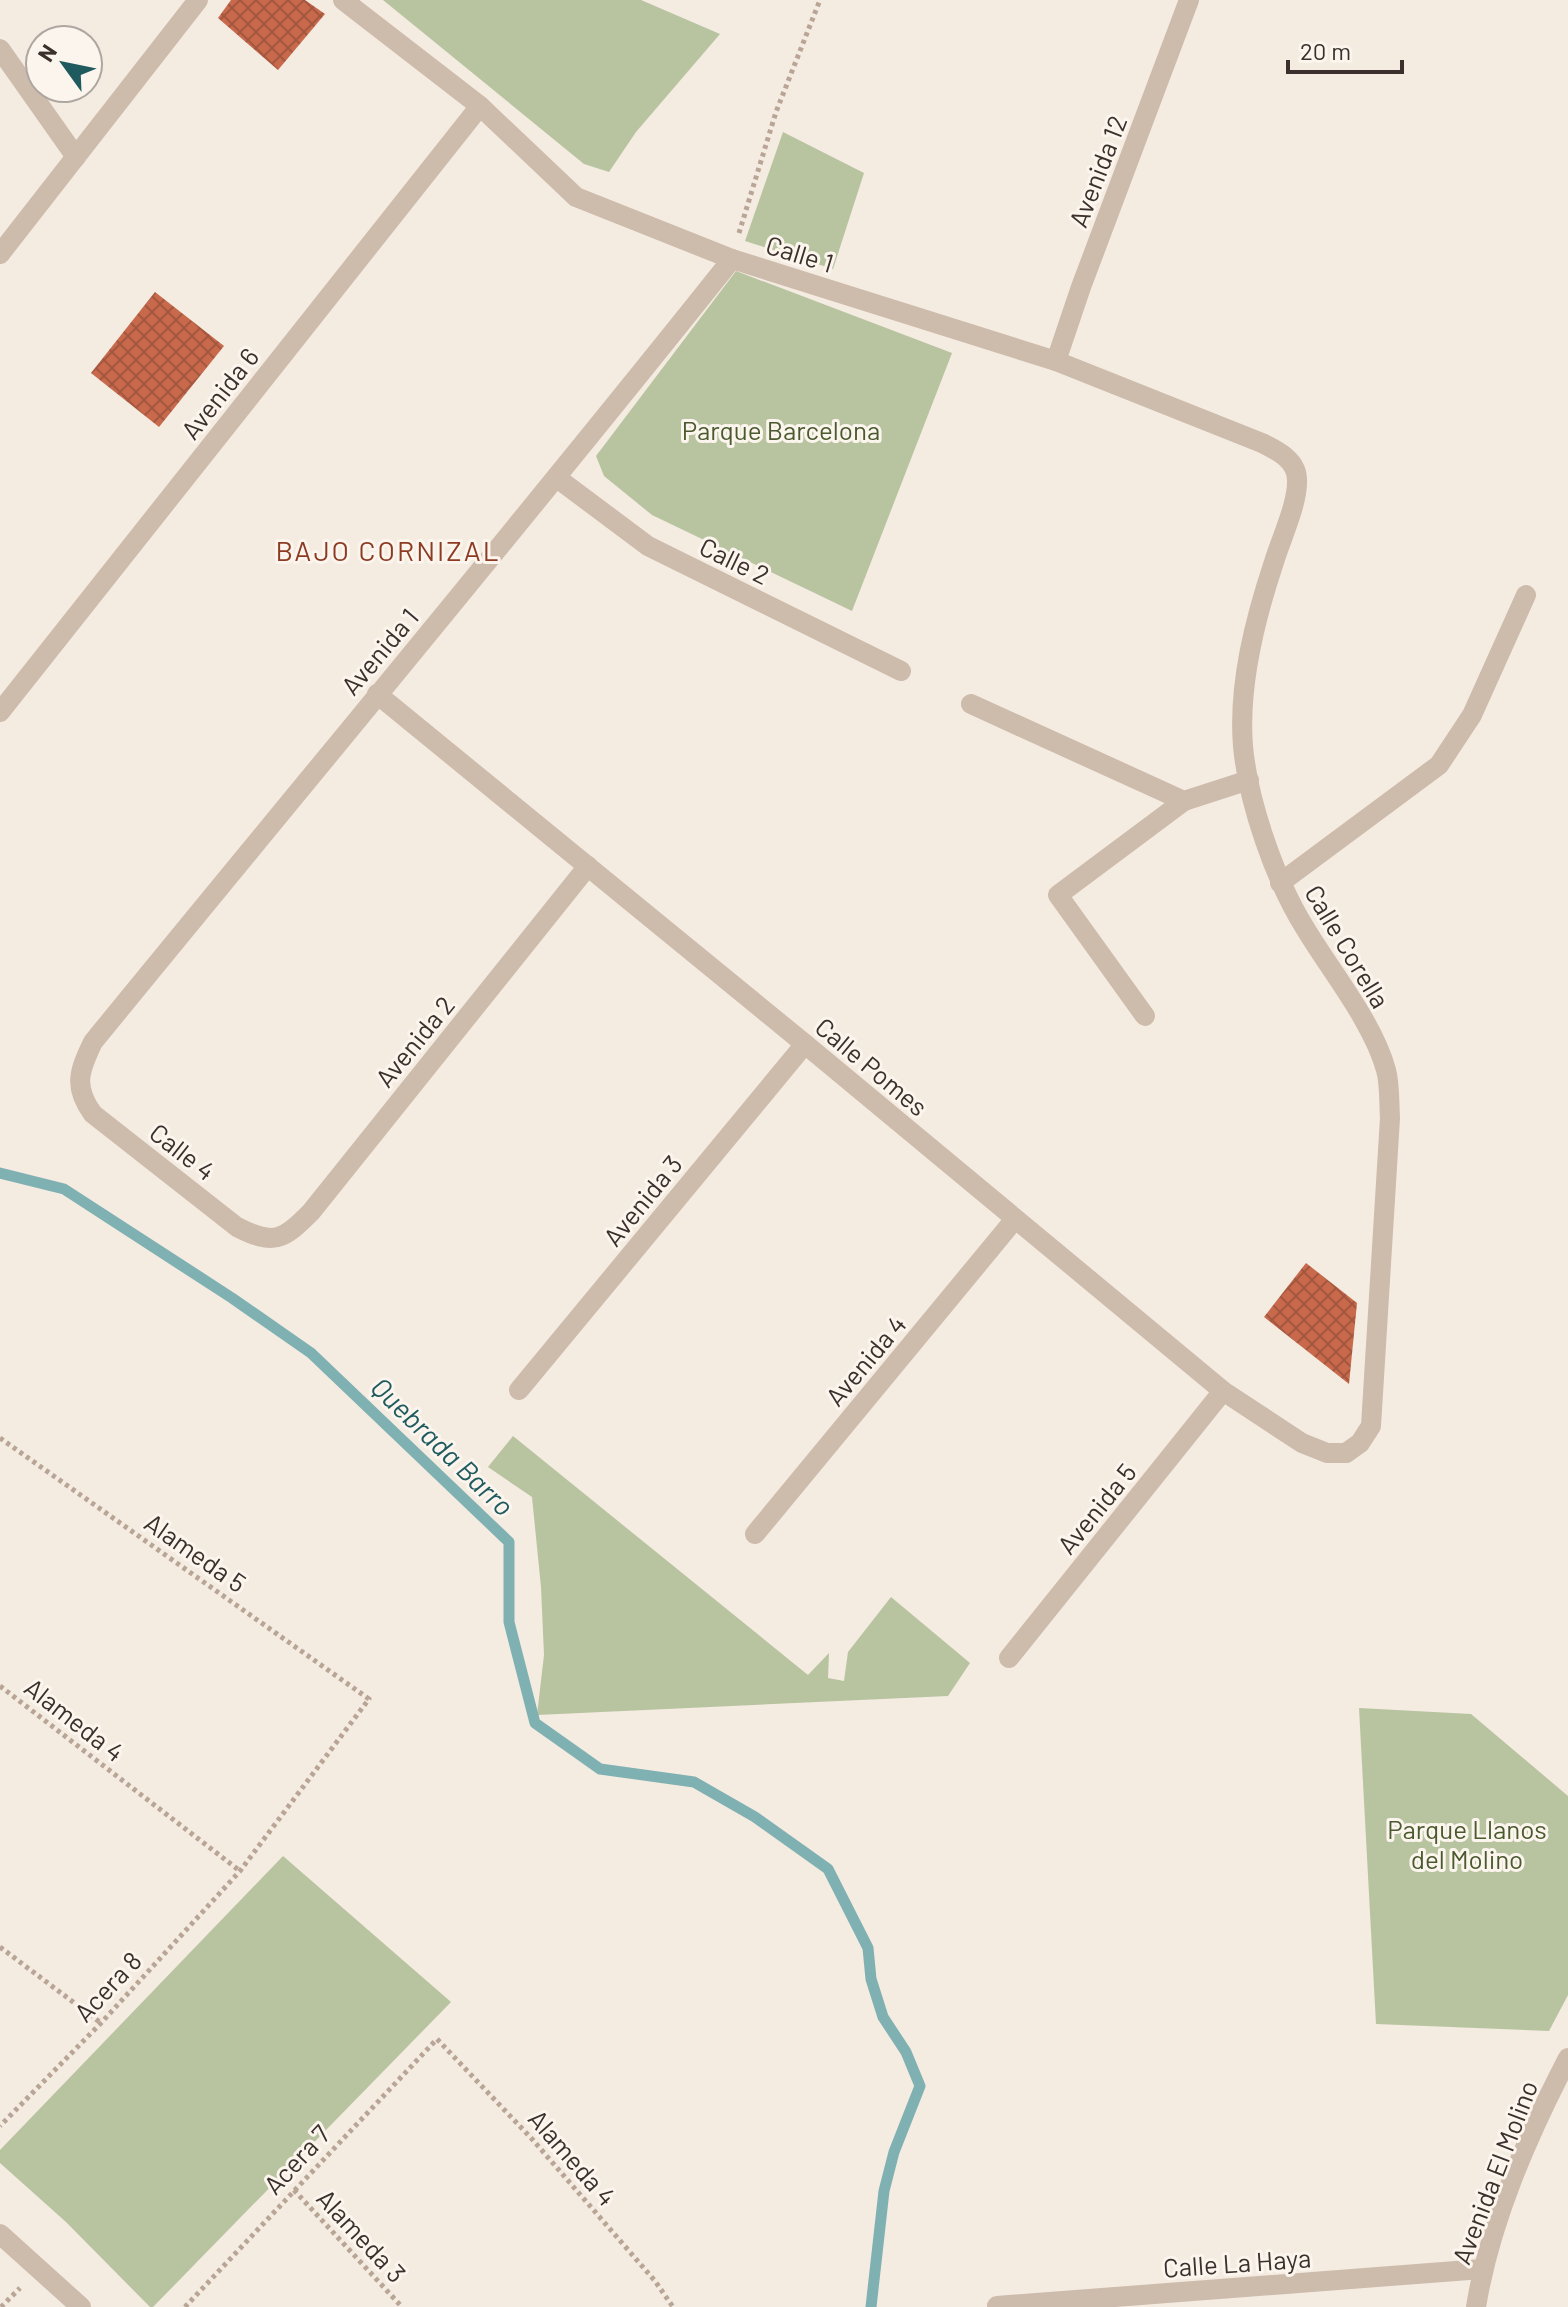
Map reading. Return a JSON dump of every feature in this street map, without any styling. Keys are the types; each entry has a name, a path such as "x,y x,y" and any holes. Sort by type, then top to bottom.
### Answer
{"street":[{"path":"0,254 198,0"},
{"name":"Calle 1","path":"343,0 480,106 576,197 732,259 1056,361 1262,443 1279,451 1293,464"},
{"name":"Avenida 12","path":"1056,361 1189,0"},
{"path":"0,49 76,157"},
{"name":"Avenida 6","path":"0,712 480,106"},
{"name":"Avenida 1","path":"80,1083 83,1064 93,1042 557,478 732,259"},
{"name":"Calle Corella","path":"1293,464 1298,480 1294,501 1264,591 1244,683 1243,746 1263,835 1280,883 1303,926 1362,1016 1386,1070 1390,1118 1371,1426 1360,1443 1346,1453"},
{"name":"Calle 2","path":"557,478 648,546 901,671"},
{"path":"1280,883 1439,765 1472,715 1526,595"},
{"name":"Calle Pomes","path":"377,694 1223,1391 1302,1443 1327,1453 1346,1453"},
{"path":"971,704 1184,801"},
{"path":"1145,1016 1058,895 1184,801 1249,780"},
{"name":"Avenida 2","path":"274,1240 290,1233 311,1212 588,866"},
{"name":"Avenida 3","path":"519,1390 805,1044"},
{"name":"Calle 4","path":"80,1083 82,1099 93,1114 237,1227 274,1240"},
{"name":"Avenida 4","path":"755,1534 1015,1219"},
{"name":"Avenida 5","path":"1009,1658 1223,1391"},
{"name":"Avenida El Molino","path":"1476,2307 1482,2269 1544,2104 1568,2058"},
{"path":"0,2234 81,2307"},
{"name":"Calle La Haya","path":"997,2306 1482,2269"}],"path":[{"path":"732,259 776,112 820,0"},
{"name":"Alameda 5","path":"0,1438 369,1699"},
{"name":"Alameda 4","path":"0,1686 240,1871"},
{"name":"Acera 8","path":"0,2126 101,2023 240,1871 369,1699"},
{"path":"0,1947 101,2023"},
{"name":"Alameda 4","path":"437,2039 532,2139 655,2281 673,2307"},
{"name":"Acera 7","path":"185,2307 437,2039"},
{"name":"Alameda 3","path":"294,2190 402,2307"}],"green space":[{"path":"383,0 641,0 720,34 636,132 609,172 584,164"},
{"path":"783,132 864,173 833,269 745,241"},
{"name":"Parque Barcelona","path":"736,271 952,353 852,611 652,515 604,476 596,456"},
{"path":"513,1436 808,1675 829,1653 828,1678 844,1681 848,1652 891,1597 970,1663 948,1696 537,1715 544,1655 532,1497 488,1467"},
{"name":"Parque Llanos del Molino","path":"1359,1708 1471,1714 1568,1796 1568,1995 1549,2031 1376,2024"},
{"path":"283,1856 451,2002 150,2307 66,2222 0,2163 0,2150"}],"building":[{"path":"231,0 305,0 325,14 278,70 218,18"},
{"path":"155,292 224,346 159,427 91,373"},
{"path":"1306,1263 1357,1303 1349,1384 1264,1317"}],"waterway":[{"name":"Quebrada Barro","path":"0,1173 64,1189 311,1353 509,1542 509,1622 535,1723 600,1769 694,1782 755,1817 828,1869 868,1948 871,1979 883,2017 906,2052 920,2086 894,2152 884,2191 871,2307"}],"district":[{"name":"BAJO CORNIZAL","path":"388,550"}]}
